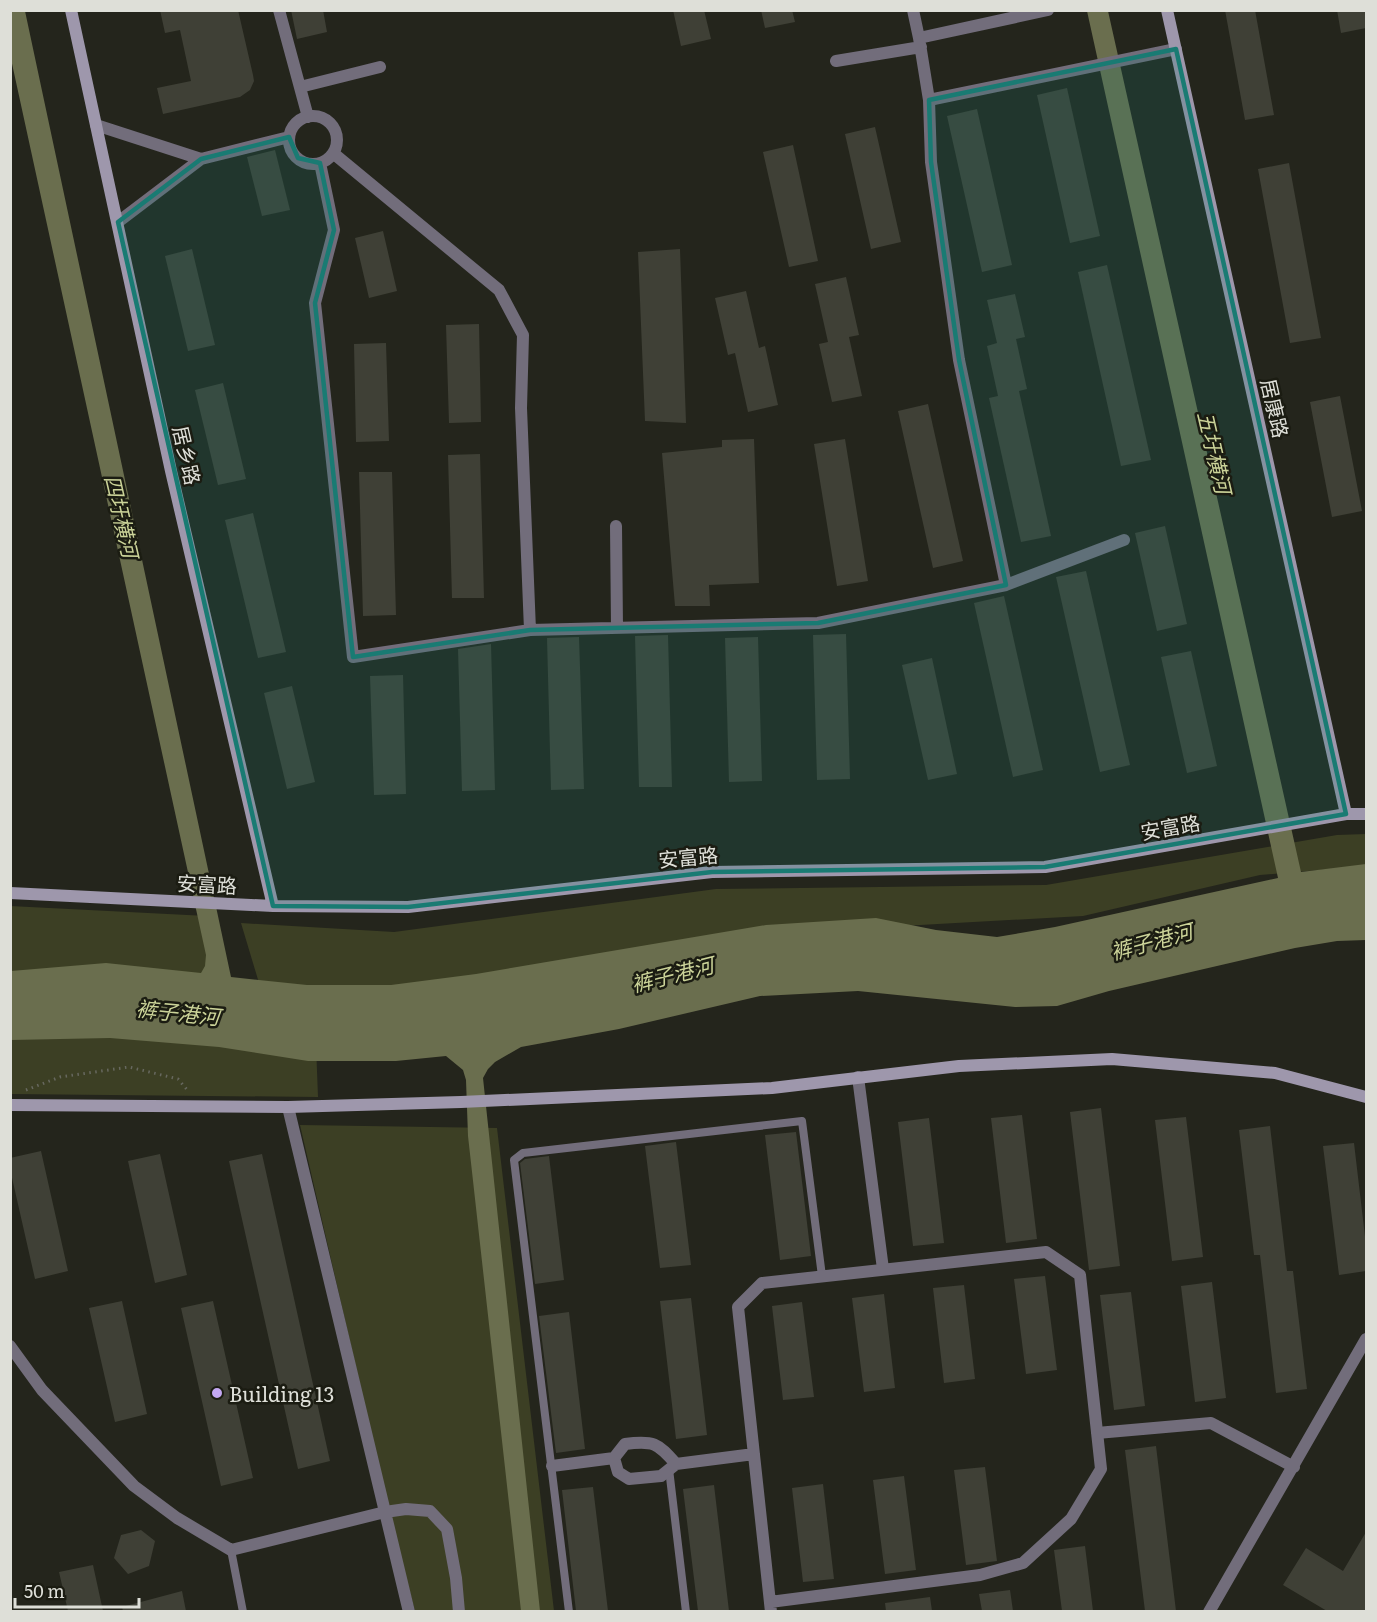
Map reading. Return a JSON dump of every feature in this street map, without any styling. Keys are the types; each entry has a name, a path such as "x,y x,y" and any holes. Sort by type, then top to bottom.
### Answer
{"street":[{"name":"居乡路","path":"71,10 171,471 273,906"},
{"path":"279,10 308,117"},
{"path":"913,10 929,100 931,162 959,360 1006,585"},
{"path":"836,61 1048,10"},
{"name":"居康路","path":"1167,10 1346,814"},
{"path":"929,100 1176,49"},
{"path":"300,87 380,67"},
{"path":"316,116 330,123 337,138 333,153 320,163 304,162 298,158 293,152 289,137 295,124 308,117 316,116"},
{"path":"96,125 201,159"},
{"path":"118,222 201,159 289,137"},
{"path":"333,153 499,290 523,335 521,408 530,630"},
{"path":"320,163 334,230 315,303 353,657 530,630 818,623 1006,585 1124,540"},
{"path":"616,526 617,628"},
{"name":"安富路","path":"10,892 273,906 408,907 712,872 1045,867 1346,814 1366,814"},
{"path":"10,1105 288,1107 461,1102 772,1088 959,1066 1113,1059 1275,1073 1366,1097"},
{"path":"858,1077 884,1269"},
{"path":"288,1107 409,1611"},
{"path":"1046,1252 1080,1275 1101,1470 1071,1519 1023,1563 980,1575 770,1607 738,1307 762,1283 822,1276 1046,1252"},
{"path":"1209,1611 1294,1467 1366,1338"},
{"path":"10,1346 42,1390 134,1486 177,1518 231,1550 385,1512 406,1509 430,1511 447,1529 456,1578 459,1611"},
{"path":"1097,1433 1211,1423 1294,1467"},
{"path":"552,1466 614,1458 625,1444 647,1441 662,1447 673,1466"},
{"path":"614,1458 618,1472 629,1479 661,1476 673,1466 754,1454"}],"lane":[{"path":"569,1611 514,1160 523,1153 802,1121 822,1276"},
{"path":"673,1466 686,1611"},
{"path":"231,1550 243,1611"}],"path":[{"path":"20,1092 60,1077 129,1066 178,1079 201,1106"}],"highlighted area":[{"path":"1176,49 1346,814 1045,867 712,872 408,907 273,906 118,222 201,159 289,137 298,158 320,163 334,230 315,303 353,657 530,630 818,623 1006,585 959,360 931,162 929,100"}],"shaded area":[{"path":"1366,834 1366,866 1260,875 1083,916 831,930 464,996 262,993 241,923 394,932 716,889 1046,885 1337,835"},
{"path":"10,906 207,916 222,989 11,986"},
{"path":"11,1034 316,1045 318,1097 11,1094"},
{"path":"300,1125 497,1128 554,1611 415,1611 394,1532"}],"water":[{"path":"10,11 25,11 231,977 307,985 391,985 476,974 766,925 876,918 936,930 997,937 1055,927 1278,878 1087,11 1108,11 1301,872 1366,864 1366,940 1337,941 1295,948 1109,991 1057,1006 1015,1007 858,991 760,996 619,1029 521,1047 495,1062 483,1078 540,1611 521,1611 468,1136 466,1080 463,1070 446,1056 396,1061 308,1061 219,1047 110,1038 11,1040 11,971 106,963 201,973 205,966 206,955 11,59"}],"building":[{"path":"160,10 238,10 254,81 250,90 240,97 163,114 157,88 191,81 180,30 165,33"},
{"path":"291,10 323,10 327,32 297,39"},
{"path":"673,10 704,10 711,39 681,46"},
{"path":"761,10 792,10 795,22 765,28"},
{"path":"1225,10 1255,10 1274,115 1245,120"},
{"path":"1337,10 1366,10 1366,28 1341,33"},
{"path":"1067,88 1100,236 1070,243 1037,95"},
{"path":"977,109 1012,265 982,272 947,116"},
{"path":"875,127 901,242 871,249 845,134"},
{"path":"793,145 818,261 789,267 763,152"},
{"path":"275,150 290,210 262,216 247,157"},
{"path":"1289,163 1321,338 1290,343 1258,169"},
{"path":"383,231 397,291 369,298 355,238"},
{"path":"192,249 215,345 188,351 165,256"},
{"path":"680,249 686,423 645,421 638,252"},
{"path":"1107,265 1151,460 1121,466 1078,272"},
{"path":"846,277 859,335 849,337 862,396 832,402 819,344 828,342 815,284"},
{"path":"746,291 759,348 765,346 778,405 748,412 735,353 728,355 715,298"},
{"path":"1015,294 1025,337 1016,339 1027,389 1019,391 1051,536 1021,542 989,398 998,396 987,346 997,343 987,300"},
{"path":"479,324 481,422 449,423 446,325"},
{"path":"386,343 389,441 356,442 354,344"},
{"path":"223,383 246,479 218,485 195,390"},
{"path":"1340,396 1362,511 1332,517 1310,402"},
{"path":"928,404 963,561 933,568 898,411"},
{"path":"754,439 759,583 709,585 710,606 675,606 662,453 722,447 722,440"},
{"path":"845,439 868,581 837,586 814,444"},
{"path":"480,454 484,598 452,598 448,455"},
{"path":"359,472 392,472 396,615 363,616"},
{"path":"253,513 286,652 258,658 225,520"},
{"path":"1165,526 1187,624 1157,631 1135,533"},
{"path":"1086,571 1130,765 1100,772 1056,577"},
{"path":"1004,596 1043,770 1013,777 974,603"},
{"path":"846,634 850,779 817,780 813,635"},
{"path":"668,635 672,787 639,787 635,636"},
{"path":"579,637 584,789 551,790 547,638"},
{"path":"758,637 762,781 729,782 725,638"},
{"path":"491,644 495,790 462,791 458,649"},
{"path":"1191,651 1217,766 1187,773 1161,657"},
{"path":"932,658 957,774 928,780 902,665"},
{"path":"403,675 406,794 374,795 370,676"},
{"path":"292,686 315,782 287,789 264,693"},
{"path":"1101,1108 1120,1266 1089,1270 1070,1112"},
{"path":"1022,1115 1037,1239 1006,1243 991,1118"},
{"path":"1186,1117 1203,1257 1172,1261 1155,1120"},
{"path":"929,1118 944,1243 913,1246 898,1122"},
{"path":"1270,1126 1287,1271 1293,1271 1307,1389 1276,1393 1260,1255 1254,1255 1239,1130"},
{"path":"796,1132 811,1256 780,1260 765,1135"},
{"path":"676,1142 691,1265 660,1268 645,1146"},
{"path":"1354,1143 1366,1245 1366,1271 1339,1275 1323,1146"},
{"path":"41,1151 68,1271 35,1279 10,1169 10,1158"},
{"path":"160,1154 187,1275 155,1283 128,1161"},
{"path":"262,1154 330,1461 298,1469 229,1161"},
{"path":"549,1156 564,1280 535,1284 520,1163 525,1159"},
{"path":"1045,1276 1057,1370 1026,1374 1014,1279"},
{"path":"1212,1282 1226,1398 1195,1402 1181,1286"},
{"path":"964,1285 975,1379 944,1383 933,1288"},
{"path":"1131,1292 1145,1406 1114,1410 1100,1295"},
{"path":"884,1294 895,1388 864,1392 852,1298"},
{"path":"691,1298 707,1435 676,1439 660,1301"},
{"path":"122,1301 147,1414 115,1422 89,1308"},
{"name":"Building 13","path":"213,1301 253,1478 221,1486 181,1308"},
{"path":"802,1302 814,1397 783,1400 772,1306"},
{"path":"569,1312 585,1449 556,1453 539,1316"},
{"path":"1156,1446 1176,1611 1145,1611 1125,1450"},
{"path":"985,1467 997,1561 966,1565 954,1470"},
{"path":"904,1476 916,1570 885,1574 873,1480"},
{"path":"823,1484 834,1579 803,1582 792,1488"},
{"path":"714,1485 729,1611 698,1611 683,1489"},
{"path":"593,1487 608,1611 576,1611 562,1490"},
{"path":"141,1530 155,1541 149,1566 128,1574 114,1558 121,1535"},
{"path":"1366,1532 1366,1611 1327,1611 1283,1585 1306,1548 1343,1571"},
{"path":"1085,1546 1093,1611 1062,1611 1054,1550"},
{"path":"93,1565 103,1611 68,1611 59,1572"},
{"path":"1010,1590 1013,1611 982,1611 979,1594"},
{"path":"182,1591 186,1611 123,1611 122,1607"},
{"path":"930,1597 932,1611 886,1611 885,1603"}],"place":[{"name":"Building 13","path":"217,1393"}],"water label":[{"name":"五圩横河","path":"1216,452"},
{"name":"四圩横河","path":"123,516"},
{"name":"裤子港河","path":"1151,940"},
{"name":"裤子港河","path":"672,973"},
{"name":"裤子港河","path":"178,1011"}]}
